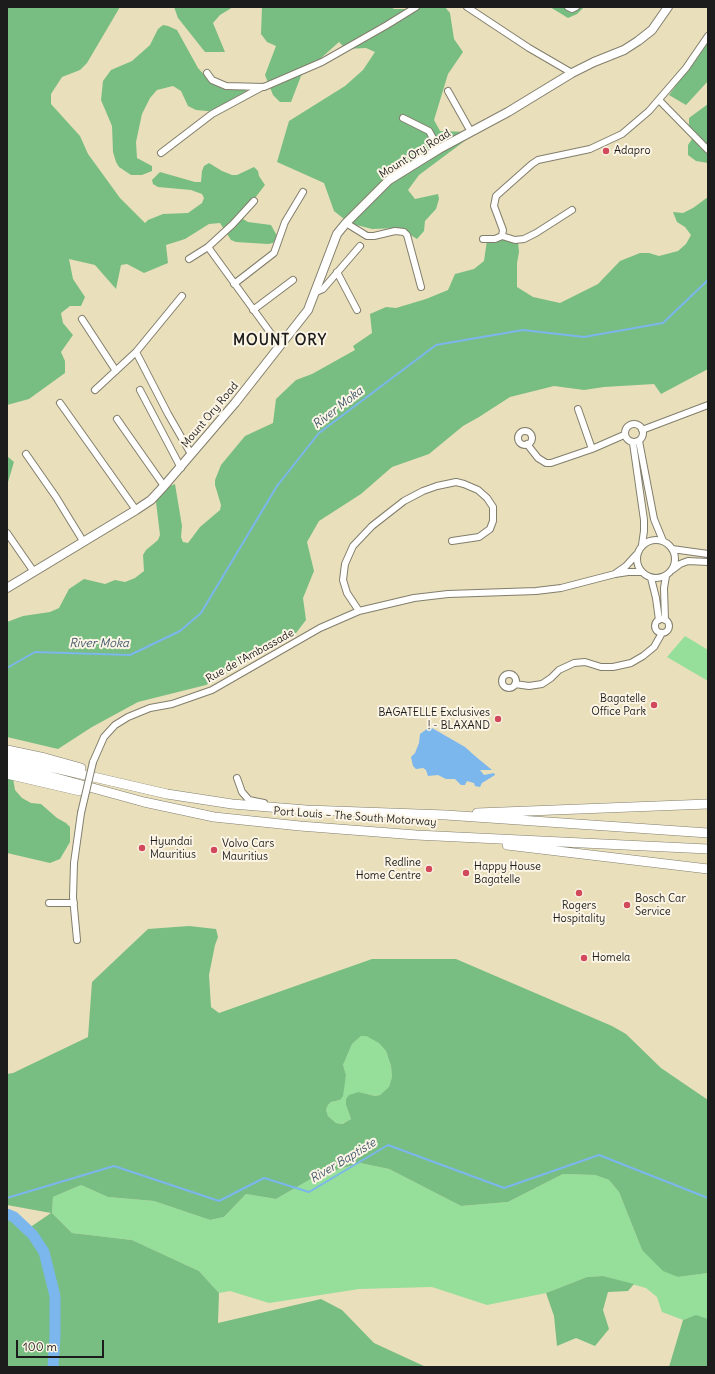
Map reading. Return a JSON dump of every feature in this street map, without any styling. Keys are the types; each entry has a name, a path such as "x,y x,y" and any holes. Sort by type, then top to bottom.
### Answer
{"highway":[{"path":"7,750 40,769"},
{"name":"Port Louis – The South Motorway","path":"7,757 144,802 214,817 300,826 416,835 708,849"},
{"name":"Port Louis – The South Motorway","path":"7,766 40,769 141,787 167,794 232,804 306,810 446,815 708,833"},
{"path":"7,774 40,769"},
{"path":"446,815 708,804"},
{"path":"416,835 708,869"}],"main road":[{"name":"Mount Ory Road","path":"7,588 136,510 150,500 181,468 235,403 308,310 338,234 346,223 389,180 439,149 508,112 572,73 624,50 652,30 668,7"}],"street":[{"path":"161,153 212,114 264,87 322,62 387,26 416,7"},
{"path":"468,7 529,48 572,73"},
{"path":"568,7 572,9 576,7"},
{"path":"502,236 503,230 494,206 496,196 538,160 590,149 622,134 649,111 659,100 686,68 708,36"},
{"path":"207,73 212,80 226,86 264,87"},
{"path":"448,91 471,132"},
{"path":"659,100 708,150"},
{"path":"403,118 429,131 439,149"},
{"path":"234,284 274,253 285,222 303,192"},
{"path":"189,259 208,247 233,224 254,201"},
{"path":"483,239 502,236 515,240 524,239 572,210"},
{"path":"346,223 367,236 374,236 395,231 404,232 407,235 421,286"},
{"path":"316,292 323,289 360,246"},
{"path":"208,247 280,346"},
{"path":"337,272 357,310"},
{"path":"253,310 293,280"},
{"path":"94,390 136,352 182,296"},
{"path":"82,319 116,371"},
{"path":"136,352 168,414 192,454"},
{"path":"140,390 181,468"},
{"path":"60,403 136,510"},
{"path":"642,430 708,405"},
{"path":"578,409 592,450"},
{"path":"117,419 164,486"},
{"path":"632,424 638,425 642,430 643,436 636,442 627,440 624,435 625,429 632,424"},
{"path":"527,444 538,458 546,463 551,463 592,450 624,435"},
{"path":"636,442 654,519 663,541 672,549 675,560 664,588 662,620"},
{"path":"615,574 626,566 636,555 642,545 644,520 636,442"},
{"path":"26,454 56,497 83,541"},
{"path":"359,611 347,593 342,580 345,564 353,546 372,526 404,501 423,491 456,482 478,490 487,498 493,507 493,521 490,530 480,537 452,541"},
{"path":"7,533 34,572"},
{"path":"642,545 652,540 663,541"},
{"path":"672,549 708,554"},
{"path":"636,555 636,561 641,572 645,576 651,578 660,578 669,574 680,564 688,561 708,562"},
{"name":"Rue de l'Ambassade","path":"77,940 74,903 74,863 81,813 93,762 104,737 115,725 128,717 150,708 172,704 212,690 320,628 359,611 414,598 448,594 536,591 562,588 615,574 641,572"},
{"path":"515,684 529,686 542,684 562,668 574,663 585,662 600,667 613,667 631,663 654,648 662,633 669,627 668,623 662,620 651,578"},
{"path":"662,620 656,623 655,628 662,633"},
{"path":"237,778 242,792 249,800 306,810"},
{"path":"50,903 74,903"}],"green space":[{"path":"7,7 120,7 87,63 80,70 62,77 51,94 51,104 80,136 88,154 120,198 145,223 148,220 163,214 188,213 202,203 204,198 202,194 191,190 158,187 153,184 152,180 160,172 195,182 201,182 204,166 209,163 232,175 237,175 254,167 258,171 259,176 265,185 255,198 242,209 241,214 243,219 248,222 271,225 276,234 276,239 273,243 268,244 236,242 231,240 220,223 209,224 185,239 166,245 168,263 144,273 127,264 121,265 116,289 95,265 69,259 73,279 85,297 81,306 70,306 61,313 63,323 73,335 61,352 65,361 65,373 29,399 7,405"},
{"path":"174,7 233,7 220,15 213,23 225,52 205,52 178,18"},
{"path":"262,7 391,7 394,9 417,9 422,7 445,7 450,13 454,39 463,52 448,74 434,120 440,131 469,132 470,137 419,175 408,190 415,199 438,194 439,199 436,209 425,221 424,231 417,239 399,228 372,229 349,223 334,211 324,183 277,162 289,121 345,86 363,70 375,52 366,48 346,49 339,42 301,76 291,102 280,102 273,95 265,75 276,46 267,42 261,34"},
{"path":"550,7 584,7 577,14 568,18"},
{"path":"163,25 177,30 198,68 210,81 246,89 245,95 212,111 207,111 196,110 188,106 181,91 173,86 157,90 150,98 142,114 136,142 137,158 152,166 152,171 142,175 131,175 119,167 113,152 112,126 101,100 103,81 111,70 132,61 150,45 158,29"},
{"path":"708,41 708,81 686,105 669,95"},
{"path":"708,104 708,163 696,161 688,155 688,145 694,136 689,128 689,118"},
{"path":"708,197 708,369 661,394 654,384 604,387 584,390 554,386 510,397 463,426 429,454 392,467 361,494 319,521 307,542 314,571 303,598 306,620 296,633 206,685 138,702 92,727 58,749 7,737 7,622 23,616 50,612 59,608 69,589 84,579 105,584 115,580 125,582 135,578 144,571 143,555 146,550 158,540 160,535 156,502 158,497 170,486 175,484 182,526 181,537 183,542 188,543 200,527 220,510 221,505 215,480 221,465 245,436 273,423 276,399 296,380 312,374 355,350 353,346 372,333 370,314 386,307 396,308 426,299 448,290 455,274 474,269 484,261 487,240 498,239 518,242 519,252 517,263 517,287 533,297 560,303 598,284 620,261 640,253 649,253 659,256 678,251 686,244 691,235 685,227 677,222 673,212 683,213"},
{"path":"7,456 14,462 8,482 7,482"},
{"path":"685,636 708,650 708,681 667,657"},
{"path":"7,777 13,778 15,790 22,798 31,803 41,804 70,827 70,842 60,859 50,863 7,853"},
{"path":"189,926 216,929 218,937 209,975 211,1007 219,1013 372,959 456,959 612,1026 626,1034 661,1068 708,1100 708,1273 678,1277 663,1271 642,1250 619,1192 609,1180 595,1175 563,1174 508,1202 461,1206 389,1169 360,1163 316,1176 276,1199 246,1194 224,1217 210,1220 154,1201 108,1197 81,1185 53,1197 52,1213 72,1233 132,1240 199,1271 219,1293 218,1323 321,1299 342,1310 374,1343 426,1367 7,1367 7,1210 17,1216 29,1228 51,1213 7,1205 7,1074 13,1073 88,1037 92,982 148,929","holes":["361,1036 366,1036 379,1043 386,1051 391,1066 392,1077 389,1087 380,1095 375,1096 359,1092 349,1095 346,1099 346,1105 351,1119 342,1124 336,1123 328,1116 326,1110 331,1102 340,1100 343,1096 346,1075 343,1065 352,1044"]},
{"path":"361,1036 366,1036 380,1043 386,1051 391,1066 392,1077 389,1088 380,1095 375,1096 359,1092 346,1105 351,1119 341,1124 336,1123 328,1116 326,1110 331,1102 340,1100 346,1075 343,1065 352,1044"},
{"path":"360,1163 389,1169 461,1206 508,1202 563,1174 595,1175 609,1180 619,1192 642,1250 678,1277 708,1273 708,1319 696,1316 683,1320 662,1312 657,1297 646,1288 603,1276 587,1277 546,1293 487,1305 432,1287 359,1289 269,1303 230,1291 219,1293 199,1271 132,1240 72,1233 52,1213 53,1197 81,1185 108,1197 154,1201 210,1220 224,1217 246,1194 276,1199 316,1176"},
{"path":"603,1276 634,1284 628,1291 608,1292 603,1310 609,1329 595,1346 576,1338 557,1346 554,1316 546,1293 587,1277"},
{"path":"696,1315 708,1319 708,1367 669,1367 683,1320"}],"water":[{"path":"432,728 465,747 492,770 480,770 484,775 494,773 495,775 482,783 480,787 467,781 465,785 461,785 455,779 446,779 438,775 428,776 426,770 423,768 416,769 413,766 411,757 415,753 419,743 420,734 427,729"}],"waterway":[{"name":"River Moka","path":"7,668 35,652 130,655 180,631 201,613 277,486 319,433 436,345 523,330 584,337 663,323 708,280"},
{"name":"River Baptiste","path":"7,1198 114,1166 219,1201 264,1178 309,1192 388,1145 504,1188 599,1155 708,1198"},
{"path":"7,1214 14,1217 33,1235 44,1252 55,1296 53,1367"}],"place":[{"name":"Adapro","path":"606,151"},
{"name":"Bagatelle Office Park","path":"654,705"},
{"name":"BAGATELLE Exclusives ! - BLAXAND","path":"498,719"},
{"name":"Hyundai Mauritius","path":"142,848"},
{"name":"Volvo Cars Mauritius","path":"214,850"},
{"name":"Redline Home Centre","path":"429,869"},
{"name":"Happy House Bagatelle","path":"466,873"},
{"name":"Rogers Hospitality","path":"579,893"},
{"name":"Bosch Car Service","path":"627,905"},
{"name":"Homela","path":"584,958"}],"district":[{"name":"MOUNT ORY","path":"280,341"}]}
